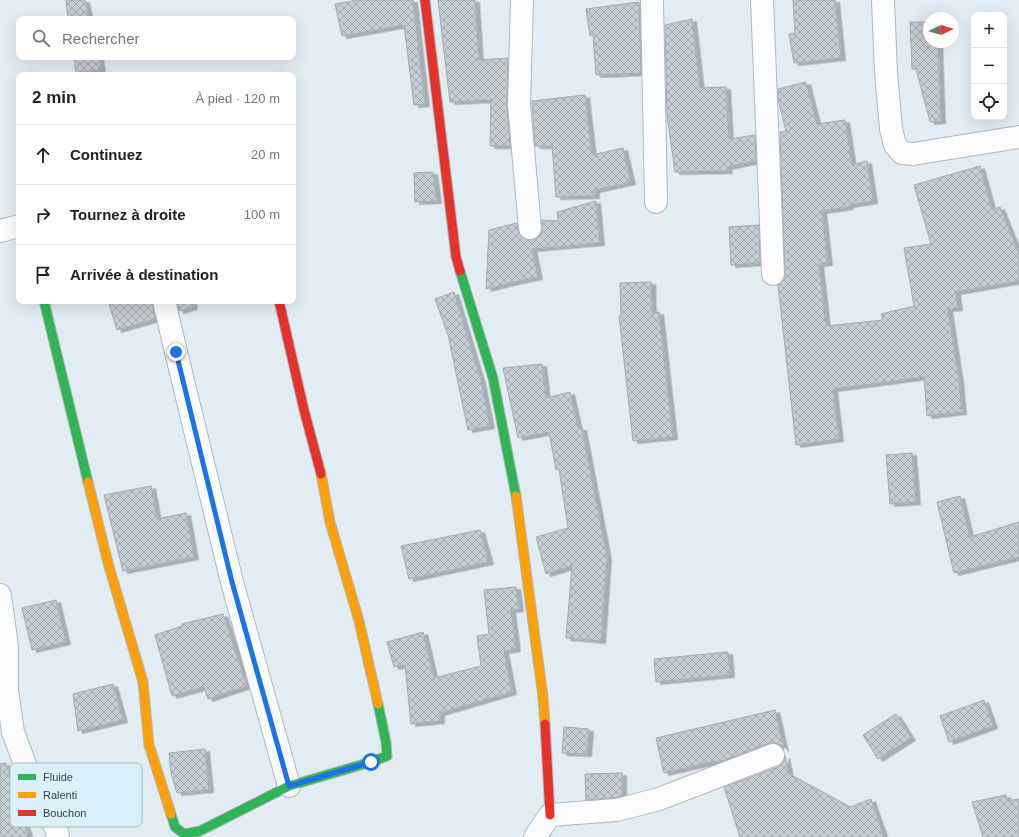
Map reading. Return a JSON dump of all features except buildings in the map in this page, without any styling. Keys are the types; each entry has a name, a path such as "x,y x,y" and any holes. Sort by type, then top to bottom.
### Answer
{"street":[{"path":"425,0 456,257 494,378 515,488 543,697 550,815 534,837"},
{"path":"522,0 519,105 530,228"},
{"path":"652,0 656,202"},
{"path":"762,0 773,274"},
{"path":"883,0 886,73 891,129 895,146 902,153 913,154 1019,136"},
{"path":"0,230 16,227"},
{"path":"45,304 108,563 143,682 150,745 175,827 184,834 200,831 289,786 387,756 386,742 359,621 330,522 322,478 304,410 280,304"},
{"path":"165,304 232,582 289,786"},
{"path":"1,600 7,647 7,691 12,732 24,763"},
{"path":"550,815 617,810 659,799 773,755"},
{"path":"55,827 58,837"}],"traffic: fast":[{"path":"460,271 493,378 516,496"},
{"path":"45,304 88,482"},
{"path":"171,814 175,827 184,834 200,831 289,786 387,756 386,742 378,704"}],"traffic: slow":[{"path":"321,474 330,522 359,621 378,704"},
{"path":"88,482 108,563 143,682 149,745 171,814"},
{"path":"516,496 543,697 545,724"}],"traffic: jam":[{"path":"425,0 456,257 460,271"},
{"path":"280,304 304,410 321,474"},
{"path":"545,724 550,815"}],"route":[{"path":"176,352 232,582 289,786 371,762"}]}
